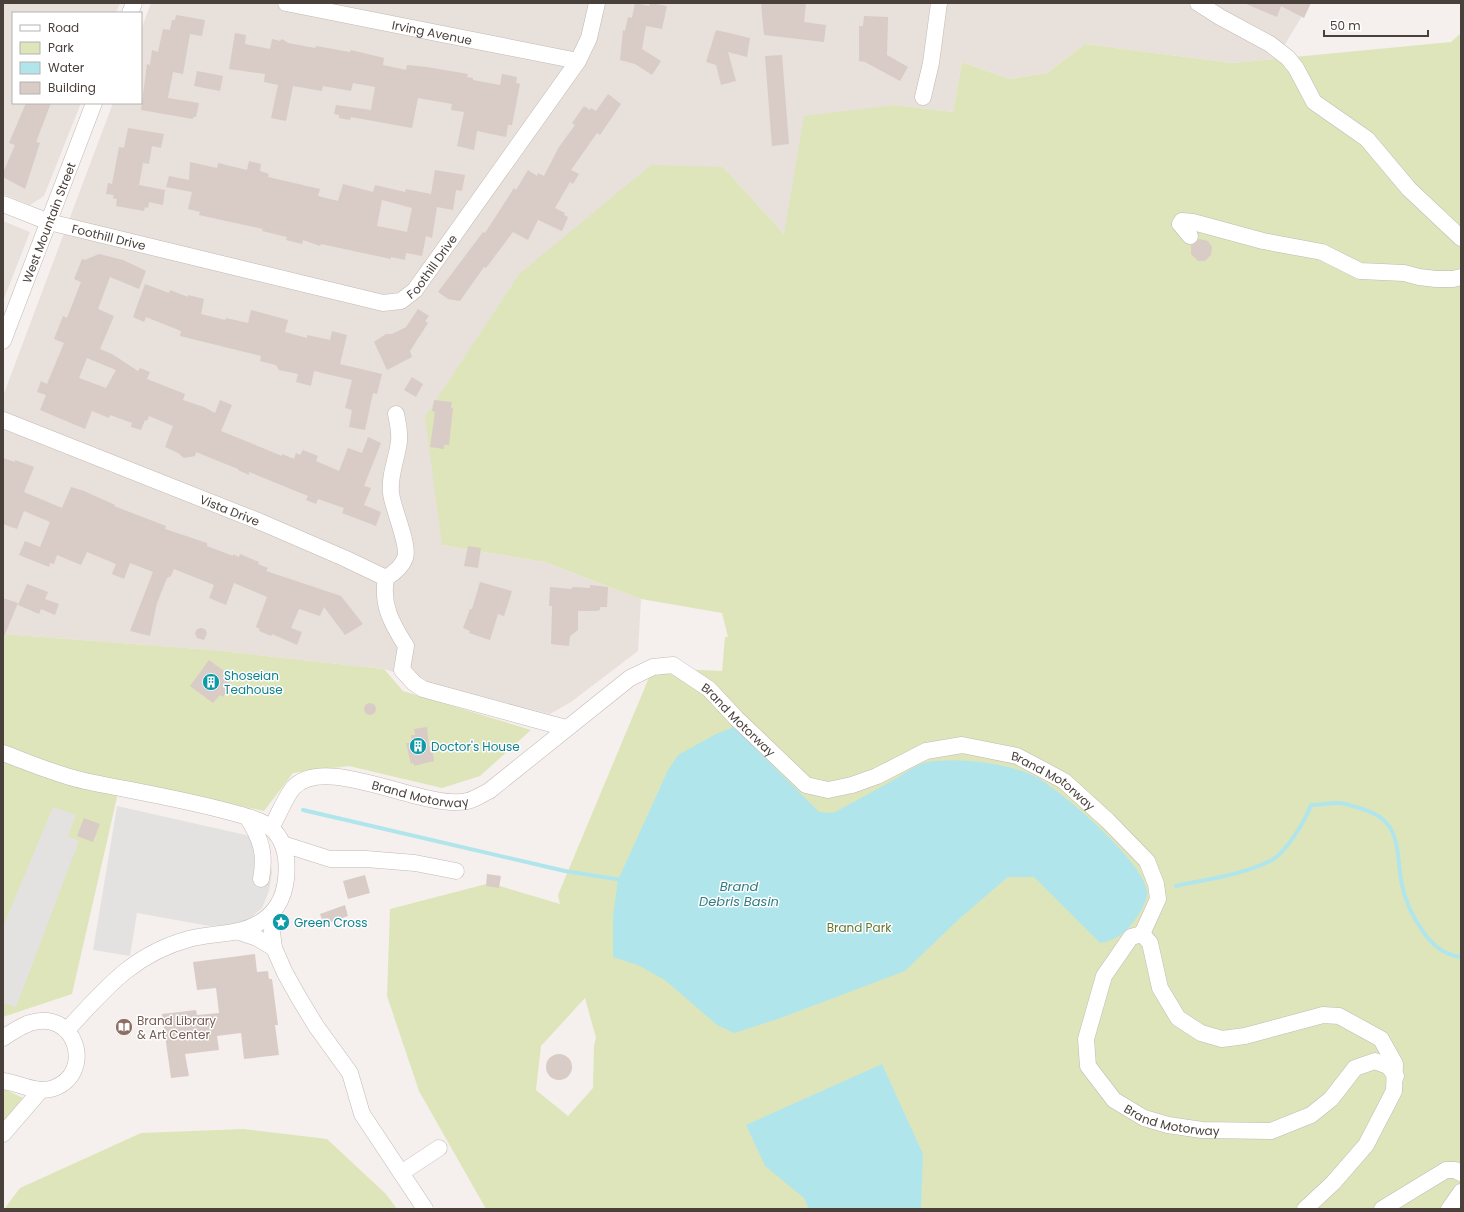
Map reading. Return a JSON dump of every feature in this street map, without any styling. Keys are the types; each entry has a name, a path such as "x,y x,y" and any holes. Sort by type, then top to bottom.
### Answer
{"street":[{"name":"Irving Avenue","path":"286,3 578,61"},
{"name":"Foothill Drive","path":"3,204 49,222 382,303 401,301 415,290 578,61 589,38 597,3"},
{"path":"923,97 931,62 939,3"},
{"path":"1198,3 1220,17 1270,44 1288,58 1296,68 1314,102 1367,139 1409,189 1461,238"},
{"name":"West Mountain Street","path":"3,341 94,104"},
{"path":"1190,236 1181,227 1180,224 1182,221 1193,222 1263,241 1322,252 1360,271 1404,273 1436,279 1453,279 1461,277"},
{"path":"396,414 399,426 399,441 392,475 391,491 393,507 407,549 405,558 400,567 386,578 384,589 387,612 394,628 406,646 402,670 414,683 423,689 566,728"},
{"name":"Vista Drive","path":"3,420 291,535 386,578"},
{"name":"Brand Motorway","path":"271,828 293,788 309,778 339,776 444,802 467,802 489,791 630,678 653,667 673,665 709,688 736,718 806,785 828,790 852,785 877,776 926,751 962,745 1017,756 1064,781 1108,821 1147,861 1156,884 1158,899 1142,934 1130,937 1104,976 1086,1039 1088,1066 1114,1100 1144,1118 1168,1125 1202,1130 1271,1131 1311,1115 1331,1099 1355,1068 1375,1061 1388,1066 1396,1076"},
{"path":"3,753 57,773 84,781 192,803 262,822 271,828 283,844 288,863 285,891 273,912 256,925 239,932 201,935 173,943 152,953 109,984 67,1030"},
{"path":"247,817 256,832 262,849 264,862 261,879"},
{"path":"283,844 330,859 366,859 415,863 456,871"},
{"path":"273,912 272,932 274,948 285,973 316,1026 350,1073 362,1114 424,1209"},
{"path":"239,932 257,938 274,948"},
{"path":"1142,934 1150,943 1160,988 1178,1018 1201,1033 1222,1038 1245,1036 1323,1015 1339,1016 1382,1039 1395,1064 1396,1076 1394,1091 1366,1144 1334,1184 1305,1209"},
{"path":"3,1038 30,1023 43,1020 56,1023 67,1030 75,1042 78,1055 73,1071 64,1082 53,1088 41,1090 3,1081"},
{"path":"3,1134 41,1090"},
{"path":"401,1173 439,1148"},
{"path":"1382,1209 1446,1170 1455,1170 1461,1173"},
{"path":"1449,1209 1461,1192"}],"shaded area":[{"path":"3,3 120,3 116,12 12,12 12,104 81,104 44,196 30,205 3,194"},
{"path":"151,3 1310,3 1276,59 1232,63 1085,44 1047,73 1009,79 962,62 953,112 895,105 784,234 723,167 519,274 452,377 442,545 545,562 641,599 638,651 571,702 550,714 425,682 384,669 212,650 3,634 3,396 113,104 142,104 142,27"},
{"path":"3,221 30,232 3,301"},
{"path":"117,806 246,835 257,841 270,859 272,872 269,891 262,908 248,920 228,925 209,926 137,913 130,956 93,950"},
{"path":"53,807 76,815 68,836 79,841 16,1007 3,1003 3,927"}],"green space":[{"name":"Brand Park","path":"1461,33 1461,1209 486,1209 419,1091 387,996 390,909 490,883 560,904 558,895 653,668 722,671 725,637 728,637 722,613 641,599 545,562 442,545 425,417 519,274 651,165 723,167 784,234 804,116 895,105 953,112 962,62 1009,79 1047,73 1085,44 1232,63 1451,42","holes":["585,998 596,1038 594,1045 593,1088 568,1116 536,1090 541,1046"]},
{"path":"3,634 212,650 384,669 403,691 531,730 480,776 442,788 349,766 293,773 264,811 121,780 72,994 3,1017"},
{"path":"3,1090 23,1098 3,1122"},
{"path":"244,1129 327,1139 386,1194 397,1209 4,1209 20,1188 141,1133"}],"water":[{"name":"Brand Debris Basin","path":"734,727 819,812 833,813 924,763 950,760 981,762 1025,772 1036,777 1064,797 1100,828 1117,846 1132,863 1142,878 1147,891 1145,903 1131,925 1123,933 1115,938 1100,943 1034,877 1008,877 959,919 905,971 778,1019 734,1033 717,1025 666,981 640,966 613,957 613,916 618,880 668,770 678,755 716,734"},
{"path":"882,1064 923,1154 921,1209 809,1209 804,1198 765,1166 746,1125"}],"building":[{"path":"635,3 649,6 650,3 667,6 662,29 646,26 642,49 661,61 652,75 635,64 620,60 623,30 625,31 628,17 632,18"},
{"path":"761,3 806,3 804,22 826,25 824,42 764,35"},
{"path":"1244,3 1311,3 1304,18 1281,6 1277,17"},
{"path":"176,15 205,20 202,36 190,34 183,74 173,72 168,98 199,103 196,117 193,117 193,119 141,110 147,64 150,65 152,50 158,52 163,29 170,30 172,20 175,20"},
{"path":"864,16 888,17 887,55 908,67 900,81 865,62 859,61 859,26 863,26"},
{"path":"716,30 750,38 747,57 728,52 736,81 721,85 716,65 706,62"},
{"path":"235,33 246,35 245,44 270,49 272,39 280,41 282,39 288,43 350,52 351,50 384,58 383,65 406,70 407,65 427,67 468,74 467,77 473,78 473,80 500,85 502,74 517,77 516,83 520,84 512,125 508,125 506,137 477,131 474,150 457,146 464,112 451,110 452,104 418,98 412,128 351,117 350,120 339,118 339,115 334,114 336,105 371,110 375,87 353,83 351,91 323,86 322,91 293,86 286,121 271,118 278,85 264,82 265,74 229,69"},
{"path":"782,55 789,144 772,146 765,56"},
{"path":"197,71 223,76 220,91 194,86"},
{"path":"608,94 621,104 600,135 597,133 571,170 579,174 573,184 570,182 555,208 565,213 564,215 568,217 562,231 538,220 528,240 513,232 486,268 484,267 460,301 448,299 438,292 483,232 485,233 514,188 516,190 528,170 537,176 538,173 544,176 559,147 575,125 572,123 584,106 590,110 591,108 596,111"},
{"path":"26,104 51,104 36,142 40,143 25,189 3,177 3,173 15,145 9,143"},
{"path":"128,128 164,134 161,148 152,146 149,164 143,163 139,185 165,190 163,205 149,202 148,208 145,207 144,211 116,206 117,199 113,198 114,195 106,194 108,183 112,184 119,147 124,148"},
{"path":"249,161 261,164 260,171 269,174 268,177 320,189 318,196 338,201 343,184 373,192 375,185 405,192 406,189 431,194 435,170 465,175 462,191 456,190 453,210 437,207 432,238 426,236 422,256 406,253 405,260 391,257 391,259 321,244 320,246 303,240 302,244 286,240 287,237 262,231 263,229 199,215 200,212 188,209 192,192 166,187 169,176 189,180 190,162 217,168 218,163 247,170","holes":["382,200 412,208 407,232 377,226"]},
{"path":"1199,239 1208,241 1212,247 1211,255 1205,261 1198,261 1191,254 1191,245"},
{"path":"99,254 123,260 146,271 139,289 110,277 98,309 114,316 100,349 112,354 138,371 140,368 150,372 147,379 185,394 183,400 204,407 215,413 220,400 232,405 221,431 282,456 282,454 294,459 296,453 300,455 303,450 318,456 316,461 339,471 348,448 362,453 368,437 381,443 364,486 371,488 364,505 381,512 376,526 342,513 344,508 318,499 316,504 306,500 308,496 249,472 249,475 196,452 195,456 184,458 178,453 165,447 173,426 149,416 147,421 145,420 141,430 131,427 132,423 110,415 109,418 92,411 85,429 40,410 46,395 37,392 41,381 47,384 64,343 54,339 63,316 67,318 81,282 74,279 82,259 85,260","holes":["87,358 116,370 106,388 79,378"]},
{"path":"145,284 169,293 170,290 188,297 188,295 204,299 201,314 225,320 226,318 248,323 251,310 288,320 285,332 307,338 307,335 330,340 332,331 347,335 340,364 382,374 377,394 373,393 365,430 349,427 352,410 345,408 352,380 314,371 311,386 296,382 298,374 279,370 276,365 260,361 261,356 180,336 181,331 146,317 144,322 133,317"},
{"path":"418,309 429,316 425,321 428,323 410,351 412,357 387,370 374,342 386,334 392,334 406,327"},
{"path":"412,377 423,384 416,397 404,390"},
{"path":"434,400 452,402 451,408 453,408 449,445 444,445 444,449 430,447 435,412 432,411"},
{"path":"3,458 15,462 15,460 34,467 24,492 62,508 71,487 84,491 115,505 114,506 166,526 165,529 207,543 207,546 233,556 233,554 239,557 240,554 259,562 258,564 268,568 266,571 341,596 363,624 345,635 324,607 320,616 299,609 291,628 302,632 297,645 272,634 271,636 259,631 260,629 256,627 267,597 234,583 226,605 209,598 214,585 174,569 171,576 167,578 157,603 150,636 130,631 153,572 130,563 124,579 112,574 116,564 87,552 81,565 57,555 54,564 50,563 49,567 19,555 25,541 40,547 50,522 24,511 17,529 3,524"},
{"path":"468,546 481,548 478,568 464,566"},
{"path":"480,582 512,591 504,616 498,614 490,640 469,633 470,631 463,628 470,609 472,609"},
{"path":"27,584 48,592 45,599 59,604 55,615 41,609 39,614 18,605"},
{"path":"590,585 608,587 607,607 600,607 600,610 596,611 578,611 578,630 570,636 569,646 551,644 552,606 549,606 550,587 572,589 572,587 590,588"},
{"path":"3,598 18,603 3,639"},
{"path":"197,629 205,629 207,633 204,640 197,638 195,633"},
{"name":"Shoseian Teahouse","path":"209,660 231,676 227,680 232,684 223,697 220,695 213,703 190,686"},
{"path":"368,703 372,703 376,709 372,715 368,715 364,711 364,707"},
{"name":"Doctor's House","path":"427,727 429,747 432,746 434,761 414,766 414,763 411,764 406,743 412,743 411,735 415,735 414,729"},
{"path":"84,818 100,824 93,842 77,836"},
{"path":"487,874 501,876 499,888 486,886"},
{"path":"365,875 370,893 348,899 343,881"},
{"path":"345,905 348,916 324,925 320,914"},
{"path":"255,954 257,972 268,971 269,979 272,979 278,1025 275,1025 279,1055 244,1059 241,1033 217,1036 219,1050 185,1054 189,1076 171,1078 162,1014 196,1010 197,1015 219,1013 216,988 197,990 193,962"},
{"path":"559,1054 568,1058 572,1067 568,1076 559,1080 550,1076 546,1067 550,1058"}],"waterway":[{"path":"1176,886 1237,873 1272,860 1284,850 1295,835 1311,805 1339,803 1348,804 1375,814 1384,820 1390,828 1397,846 1404,894 1416,921 1424,933 1436,946 1444,952 1461,957"},
{"path":"303,810 565,871 622,880"}],"place":[{"name":"Shoseian Teahouse","path":"211,682"},
{"name":"Doctor's House","path":"418,746"},
{"name":"Green Cross","path":"281,922"},
{"name":"Brand Library & Art Center","path":"124,1027"}]}
